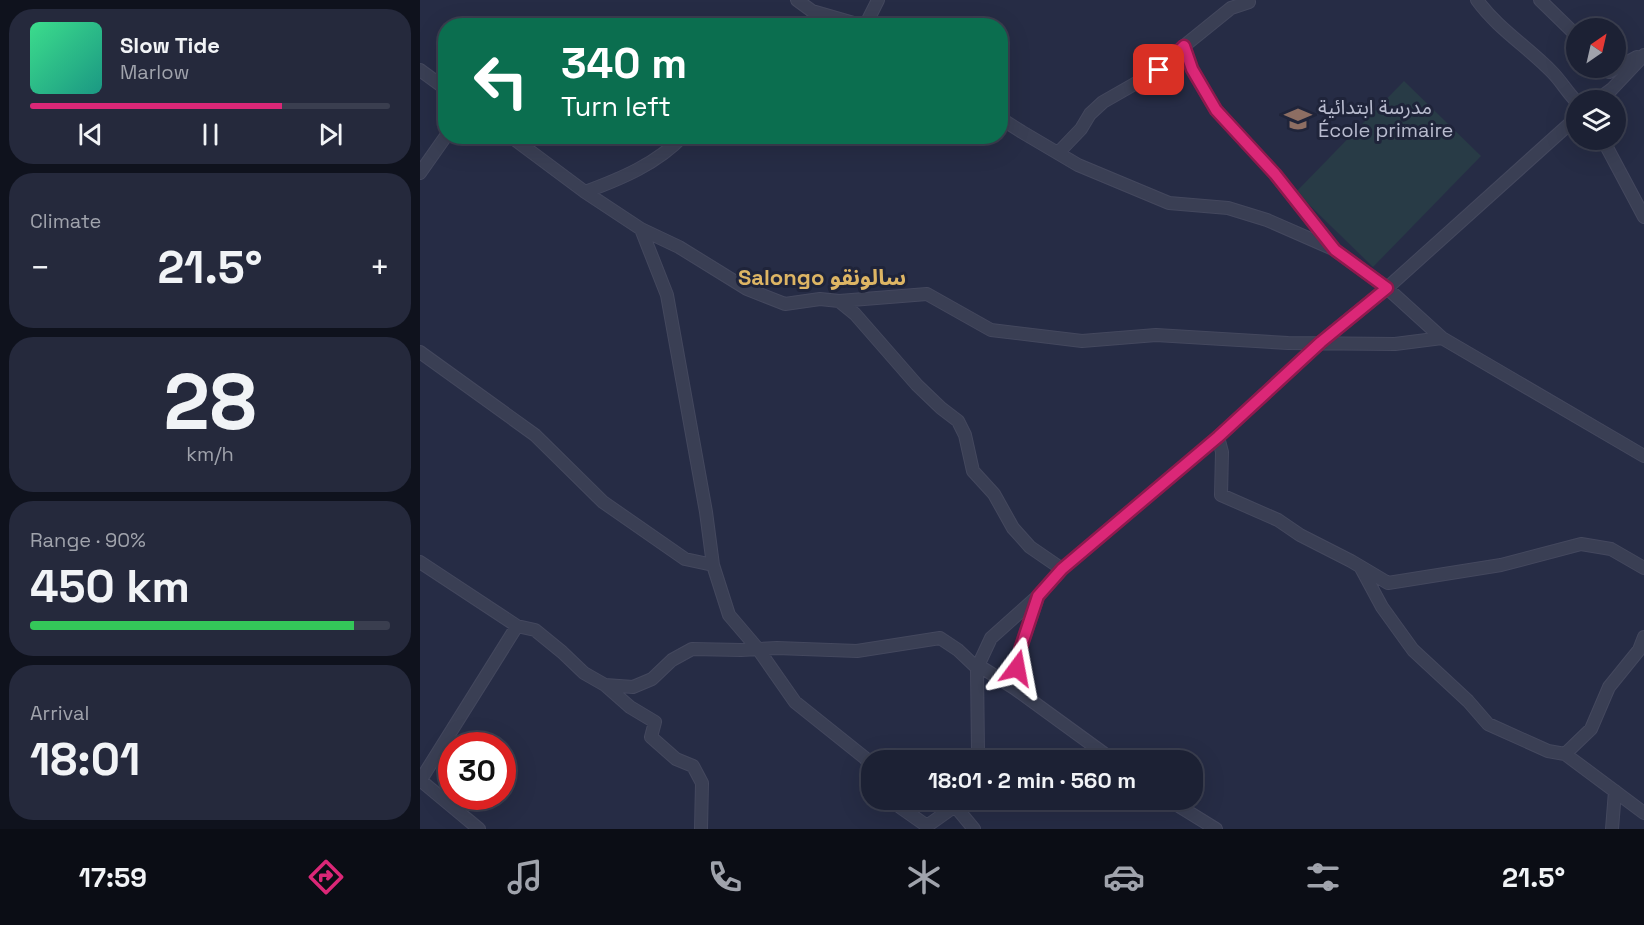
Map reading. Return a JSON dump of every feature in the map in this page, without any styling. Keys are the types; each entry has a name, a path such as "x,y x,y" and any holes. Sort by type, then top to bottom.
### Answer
{"street":[{"path":"797,0 812,11 836,18"},
{"path":"868,18 878,0"},
{"path":"1058,153 1081,129 1089,114 1103,102 1159,70 1184,46 1231,8 1249,2 1248,0"},
{"path":"1477,0 1487,14 1553,72 1566,91"},
{"path":"1540,0 1566,25"},
{"path":"1184,46 1192,69 1216,110 1275,174 1335,250"},
{"path":"1626,62 1644,54"},
{"path":"1612,89 1644,54"},
{"path":"420,70 438,83"},
{"path":"1609,78 1612,89"},
{"path":"1008,123 1078,165 1169,203 1228,208 1267,220 1335,250 1387,288 1442,338 1644,456"},
{"path":"978,750 977,668 991,638 1038,596 1062,569 1218,437 1321,342 1387,288 1566,127"},
{"path":"420,173 440,144"},
{"path":"521,144 585,192 641,229 679,247 747,289 784,304 820,299 839,301 927,294 991,330 1082,341 1156,335 1288,343 1395,344 1442,338"},
{"path":"585,192 642,167 670,150 676,144"},
{"path":"1608,150 1644,217"},
{"path":"641,229 667,295 706,512 713,565 729,615 758,649 795,702 861,755"},
{"path":"839,301 855,314 917,385 958,421 965,435 973,471 994,494 1013,528 1030,547 1062,569"},
{"path":"420,352 535,435 603,502 685,560 713,565"},
{"path":"1218,437 1222,452 1221,495 1278,520 1300,535 1388,583 1501,564 1581,544 1611,549 1644,568"},
{"path":"420,562 517,626 535,630 584,674 605,685 630,707 655,722 651,738 676,759 693,766 702,783 701,829"},
{"path":"1360,567 1382,608 1413,650 1468,701 1488,724 1548,751 1565,753 1644,813"},
{"path":"1014,688 1021,647 1038,596"},
{"path":"479,829 420,780 517,626"},
{"path":"1565,753 1591,729 1609,687 1640,650 1644,637"},
{"path":"605,685 633,687 652,679 672,660 692,649 857,651 940,638 958,650 977,668 984,669 1014,688 1099,750"},
{"path":"1612,829 1615,791"},
{"path":"904,810 927,826 947,810"},
{"path":"961,810 974,829"},
{"path":"1185,810 1216,829"}],"shaded area":[{"path":"1404,81 1481,156 1373,267 1296,192"}],"place":[{"name":"مدرسة ابتدائية École primaire","path":"1298,119"}],"district":[{"name":"Salongo سالونقو","path":"822,277"}],"route":[{"path":"1017,668 1021,647 1038,596 1062,569 1218,437 1321,342 1387,288 1335,250 1275,174 1216,110 1192,69 1184,46 1159,70"}]}
